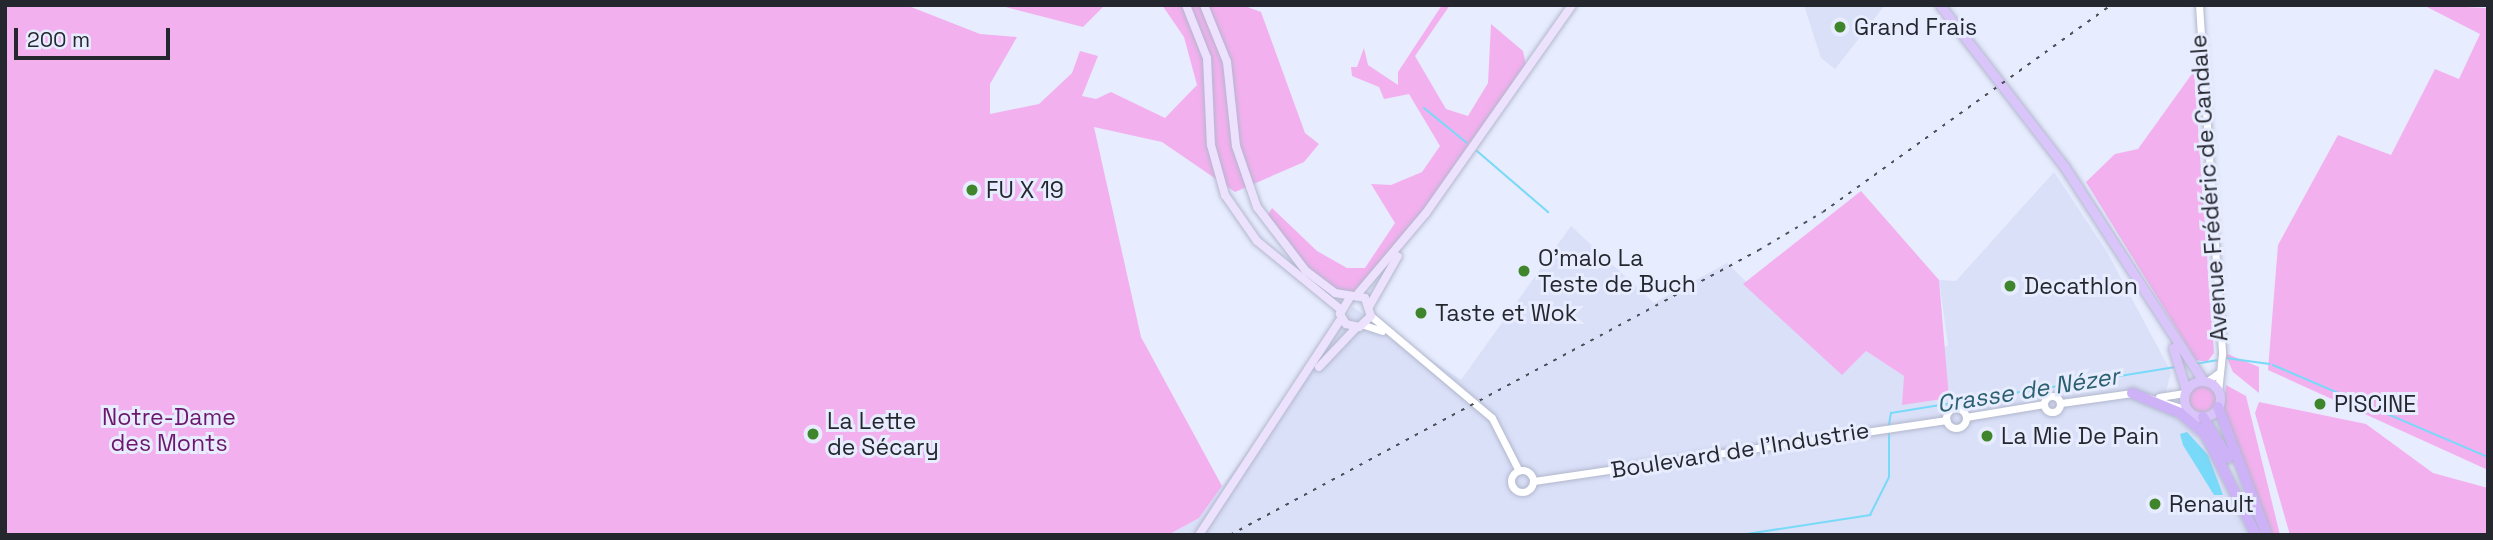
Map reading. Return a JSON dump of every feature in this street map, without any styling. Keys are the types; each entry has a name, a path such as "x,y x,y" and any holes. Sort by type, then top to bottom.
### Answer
{"highway":[{"path":"2132,393 2180,413 2206,435 2258,535"},
{"path":"2218,407 2267,535"},
{"path":"2203,417 2233,467 2258,535"}],"main road":[{"path":"1186,5 1207,58 1211,145 1225,195 1257,241 1340,309 1341,319 1295,397 1199,535"},
{"path":"1204,5 1225,54 1236,146 1254,202 1306,271 1335,293 1354,296 1370,305"},
{"path":"1295,397 1371,316 1370,305 1426,213 1572,5"},
{"path":"1940,5 2064,166 2204,381 2218,391 2218,407 2203,417 2188,410 2181,364 2151,303"},
{"path":"1340,309 1426,213"},
{"path":"1341,319 1360,326"},
{"path":"2186,391 2204,381"}],"street":[{"name":"Avenue Frédéric de Candale","path":"2199,5 2220,372 2218,391"},
{"path":"1371,316 1383,332 1492,418 1519,471 1534,481"},
{"path":"1360,326 1383,332"},
{"name":"Avenue Frédéric de Candale","path":"2204,381 2220,372"},
{"path":"2155,397 2186,391"},
{"path":"1966,417 1956,409 1947,420 1958,428 1966,417 2044,404 2053,395 2061,403 2132,393 2155,397 2188,410"},
{"name":"Boulevard de l'Industrie","path":"1519,471 1511,479 1515,490 1526,492 1534,481 1947,420"}],"shaded area":[{"path":"1804,5 1885,5 1835,69 1821,58"},
{"path":"2054,172 2107,252 2171,372 2162,407 2205,442 2249,535 1168,535 1199,518 1353,307 1461,380 1571,226 1654,303 1727,263 1842,374 1866,351 1904,376 1948,345 1939,280 1956,281"}],"green space":[{"name":"Notre-Dame des Monts","path":"5,5 906,5 980,34 1017,37 990,84 990,114 1039,104 1072,73 1080,51 1098,56 1082,96 1096,99 1111,92 1165,118 1197,85 1184,37 1162,5 1242,5 1261,12 1305,133 1319,144 1304,162 1235,192 1162,142 1094,127 1141,337 1222,486 1199,518 1168,535 5,535"},
{"path":"998,5 1064,7 1105,5 1083,27"},
{"path":"1442,5 1450,5 1415,56 1446,109 1468,116 1488,83 1491,24 1523,51 1526,65 1422,213 1353,293 1336,291 1307,268 1265,219 1272,208 1317,251 1347,268 1365,268 1395,223 1371,184 1391,185 1422,172 1440,146 1409,94 1384,99 1379,87 1352,76 1351,67 1357,67 1364,48 1368,65 1398,85 1398,72"},
{"path":"2423,5 2488,8 2488,470 2268,370 2278,245 2338,135 2391,155 2435,69 2459,79 2480,34"},
{"path":"2194,71 2214,353 2207,362 2196,360 2086,182 2115,154 2138,149"},
{"path":"1861,191 1939,280 1949,398 1902,405 1904,376 1866,351 1842,375 1743,284"},
{"path":"2225,353 2259,367 2259,393 2233,372"},
{"path":"2202,384 2212,388 2216,398 2212,408 2202,412 2192,408 2188,398 2192,388"},
{"path":"2226,385 2246,396 2280,535 2271,535 2223,412"},
{"path":"2259,402 2366,424 2433,473 2488,488 2488,535 2290,535 2255,413"}],"water":[{"path":"2187,432 2208,455 2223,495 2214,495 2183,445 2180,434"}],"waterway":[{"path":"1424,108 1467,143"},
{"path":"1477,151 1548,212"},
{"name":"Crasse de Nézer","path":"2226,358 2270,364"},
{"name":"Crasse de Nézer","path":"2195,364 2217,360"},
{"name":"Crasse de Nézer","path":"2273,365 2488,457"},
{"name":"Crasse de Nézer","path":"1889,425 1891,413 2175,367"},
{"name":"Crasse de Nézer","path":"1740,535 1870,515 1889,477 1889,432"}],"railway":[{"path":"1230,535 1759,250 1823,212 2111,5"}],"place":[{"name":"Grand Frais","path":"1840,27"},
{"name":"FU X 19","path":"972,190"},
{"name":"O'malo La Teste de Buch","path":"1524,271"},
{"name":"Decathlon","path":"2010,286"},
{"name":"Taste et Wok","path":"1421,313"},
{"name":"PISCINE","path":"2320,404"},
{"name":"La Lette de Sécary","path":"813,434"},
{"name":"La Mie De Pain","path":"1987,436"},
{"name":"Renault","path":"2155,504"}]}
